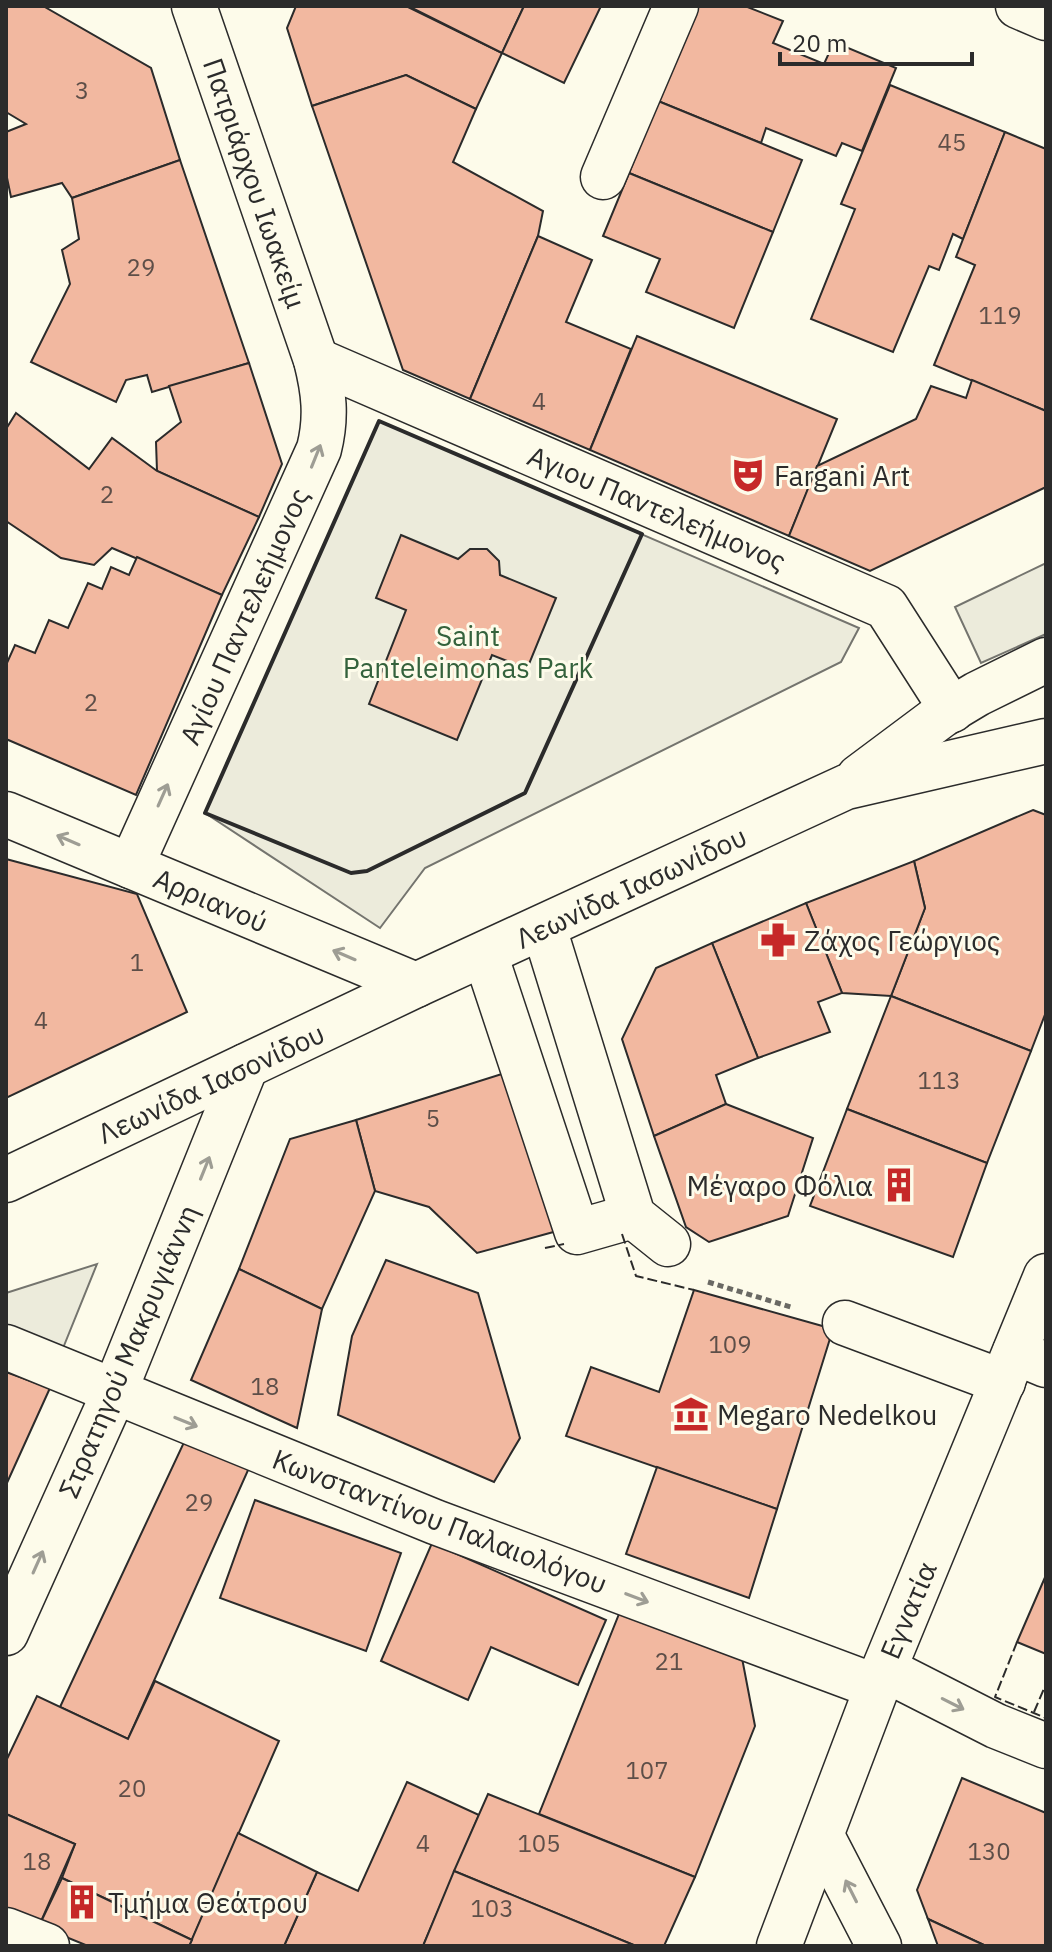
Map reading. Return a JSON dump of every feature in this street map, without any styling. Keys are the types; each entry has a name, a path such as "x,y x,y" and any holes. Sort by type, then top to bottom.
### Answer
{"street":[{"name":"Πατριάρχου Ιωακείμ","path":"194,6 316,360"},
{"path":"603,177 676,6"},
{"path":"1018,6 1046,18"},
{"name":"Αγιου Παντελεήμονος","path":"316,360 886,607 952,710"},
{"name":"Αγίου Παντελεήμονος","path":"131,866 319,449 326,412 316,360"},
{"path":"846,787 977,694 1046,660"},
{"path":"846,787 1046,741"},
{"name":"Λεωνίδα Ιασωνίδου","path":"416,985 846,787"},
{"name":"Αρριανού","path":"6,814 416,985"},
{"path":"544,928 633,1216 668,1244"},
{"path":"485,954 577,1232 633,1216"},
{"name":"Λεωνίδα Ιασονίδου","path":"6,1180 416,985"},
{"name":"Στρατηγού Μακρυγιάννη","path":"6,1633 114,1393 246,1066"},
{"name":"Εγνατία","path":"779,1946 880,1678 1021,1366 1046,1276"},
{"path":"845,1323 1021,1366"},
{"name":"Κωνσταντίνου Παλαιολόγου","path":"6,1347 435,1522 880,1678 1046,1746"},
{"path":"822,1836 879,1946"},
{"path":"6,1930 47,1946"}],"path":[{"path":"668,1244 706,1281 845,1323"}],"green space":[{"name":"Saint Panteleimonas Park","path":"379,421 859,628 841,662 425,868 380,928 205,813"},
{"path":"1046,563 1046,634 981,663 955,607"},
{"path":"97,1264 59,1358 6,1335 6,1293"}],"building":[{"path":"6,6 43,6 151,68 180,160 72,198 62,183 11,197 6,173 6,132 26,124 6,112"},
{"path":"296,6 406,6 502,53 476,109 406,75 312,106 287,28"},
{"path":"408,6 524,6 502,53"},
{"path":"524,6 601,6 564,83 502,53"},
{"path":"697,6 745,6 783,21 773,43 824,64 834,42 896,68 862,151 842,143 836,156 766,128 761,143 658,101"},
{"path":"406,75 476,109 453,162 543,211 538,236 470,399 403,370 312,106"},
{"path":"890,85 1005,132 963,239 953,234 939,270 929,266 893,352 811,319 855,209 841,204"},
{"path":"658,101 802,160 773,232 629,173"},
{"path":"1005,132 1046,149 1046,411 934,365 975,265 956,257"},
{"path":"180,160 249,363 152,392 147,375 126,380 116,402 31,362 70,284 62,250 79,239 72,198"},
{"path":"629,173 773,232 734,328 646,292 660,259 603,236"},
{"path":"538,236 592,260 566,322 631,349 590,450 470,399"},
{"path":"637,336 837,419 789,536 590,450"},
{"path":"249,363 282,464 259,517 157,471 156,442 181,422 169,386"},
{"path":"972,380 1046,411 1046,487 870,571 789,536 817,466 916,419 931,386 966,398"},
{"path":"16,413 89,469 112,438 157,471 259,517 222,595 112,548 94,565 61,558 6,521 6,429"},
{"path":"401,535 458,559 470,549 487,549 499,561 500,575 556,598 527,669 492,655 457,740 369,704 406,610 376,598"},
{"path":"137,557 222,595 136,795 6,739 6,665 15,645 35,653 49,620 68,628 88,583 102,589 111,567 129,575"},
{"path":"1033,810 1046,815 1046,1012 1031,1051 891,996 925,908 914,861"},
{"path":"6,859 137,894 187,1012 6,1098"},
{"path":"914,861 925,908 891,996 842,993 806,903"},
{"path":"806,903 842,993 818,1002 830,1032 758,1058 712,943"},
{"path":"712,943 758,1058 716,1075 726,1104 654,1136 622,1039 656,968"},
{"path":"891,996 1031,1051 987,1163 847,1109"},
{"path":"505,1073 557,1231 477,1253 429,1207 375,1191 356,1120"},
{"path":"726,1104 813,1138 788,1216 709,1242 686,1227 654,1136"},
{"name":"Μέγαρο Φόλια","path":"847,1109 987,1163 953,1257 810,1206"},
{"path":"356,1120 375,1191 322,1309 239,1269 290,1139"},
{"path":"386,1260 478,1293 520,1438 494,1482 338,1415 352,1336"},
{"path":"239,1269 322,1309 297,1428 191,1380"},
{"name":"Megaro Nedelkou","path":"694,1290 833,1329 777,1509 566,1436 591,1367 659,1392"},
{"path":"6,1372 50,1388 6,1485"},
{"path":"186,1438 249,1468 128,1739 60,1707"},
{"path":"657,1467 777,1509 749,1598 626,1554"},
{"path":"255,1500 401,1553 366,1651 220,1598"},
{"path":"432,1543 606,1620 578,1685 491,1647 468,1700 381,1661"},
{"path":"1046,1575 1046,1654 1017,1642"},
{"path":"621,1609 742,1658 755,1726 695,1877 539,1814"},
{"path":"155,1681 279,1741 192,1940 62,1878 75,1844 6,1814 6,1761 37,1696 128,1739"},
{"path":"962,1778 1046,1813 1046,1946 986,1946 928,1919 917,1890"},
{"path":"407,1782 479,1815 423,1946 284,1946 317,1872 358,1891"},
{"path":"488,1794 695,1877 664,1946 636,1946 454,1871"},
{"path":"6,1814 75,1844 39,1926 6,1912"},
{"path":"238,1833 317,1872 284,1946 189,1946"},
{"path":"454,1871 636,1946 423,1946"},
{"name":"Τμήμα Θεάτρου","path":"62,1878 192,1940 189,1946 88,1946 39,1926"},
{"path":"928,1919 986,1946 938,1946"}],"fence":[{"path":"622,1234 636,1276 694,1290"},
{"path":"545,1248 564,1244"},
{"path":"1017,1642 995,1697 1046,1718"},
{"path":"1034,1712 1046,1684"}],"wall":[{"path":"379,421 642,534 525,793 367,871 351,873 205,813 379,421"}],"place":[{"name":"Fargani Art","path":"748,475"},
{"name":"Ζάχος Γεώργιος","path":"778,940"},
{"name":"Μέγαρο Φόλια","path":"899,1185"},
{"name":"Megaro Nedelkou","path":"691,1414"},
{"name":"Τμήμα Θεάτρου","path":"82,1902"}]}
